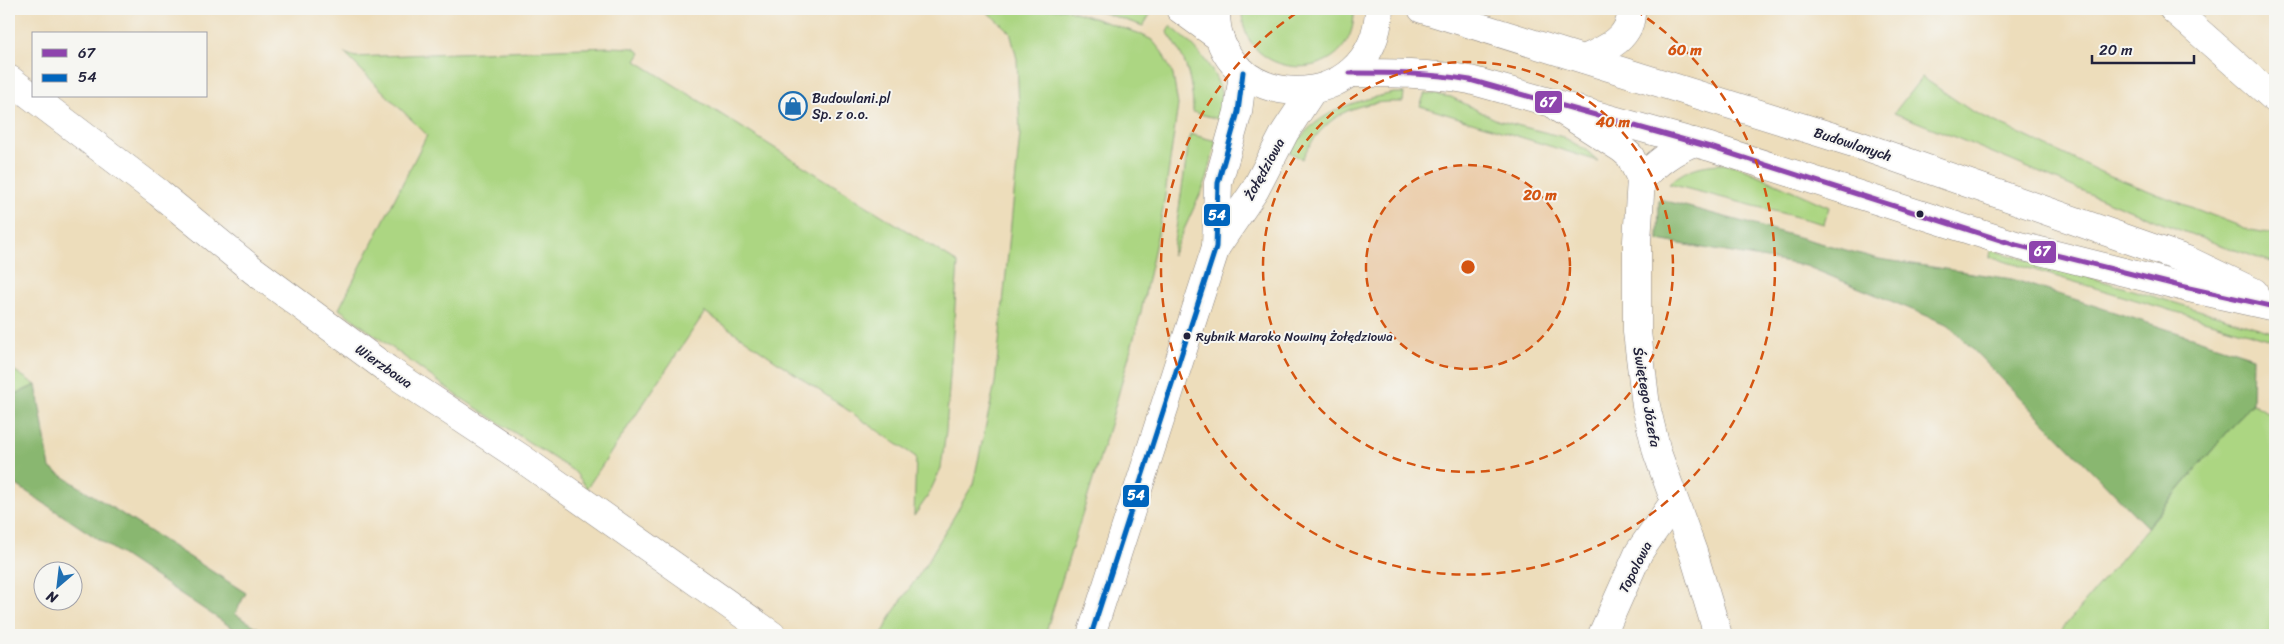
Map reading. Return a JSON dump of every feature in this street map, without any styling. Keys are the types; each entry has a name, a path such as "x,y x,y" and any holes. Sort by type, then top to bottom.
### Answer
{"street":[{"path":"1180,9 1220,38"},
{"path":"1216,9 1220,38 1230,56 1243,72 1257,82 1276,89 1302,92 1312,91 1332,84 1350,73 1364,58 1377,30 1379,9"},
{"name":"Budowlanych","path":"1422,9 1853,143 2187,260 2275,302"},
{"path":"1584,59 1610,48 1623,34 1631,20 1631,9"},
{"path":"2173,9 2275,99"},
{"name":"Żołędziowa","path":"1092,635 1216,247 1218,183 1238,112 1243,72"},
{"path":"1350,73 1396,72 1470,80 1694,142 2016,244 2180,286 2275,307"},
{"name":"Wierzbowa","path":"9,79 32,96"},
{"name":"Żołędziowa","path":"1216,247 1254,190 1289,125 1312,91"},
{"name":"Wierzbowa","path":"34,98 159,193 253,270 387,369 524,460 772,635"},
{"name":"Świętego Józefa","path":"1544,100 1622,149 1630,156 1641,179 1637,250 1636,332 1640,368 1657,452 1718,635"},
{"path":"1641,179 1660,161 1694,142"},
{"name":"Topolowa","path":"1602,635 1639,552 1674,502"}],"green space":[{"path":"980,9 1066,9 1138,33 1152,40 1162,52 1173,75 1178,105 1163,209 1141,312 1110,425 1045,635 882,635 892,614 925,566 973,484 995,383 1020,134 1017,59 1010,32 985,10"},
{"path":"1092,9 1143,9 1151,13 1143,26"},
{"path":"1242,9 1354,9 1350,35 1337,53 1319,63 1298,67 1277,63 1259,52 1246,34"},
{"path":"1170,26 1191,44 1210,67 1221,92 1222,120 1193,112 1190,80 1184,60 1167,32"},
{"path":"609,47 634,48 641,53 636,61 958,263 946,431 941,468 928,496 914,516 916,457 705,312 587,488 575,472 458,396 339,309 427,135 344,53 355,57"},
{"path":"1922,77 1970,110 2103,173 2250,230 2275,234 2275,263 2179,230 1894,113"},
{"path":"1394,93 1404,93 1403,102 1370,104 1343,113 1320,131 1302,159 1289,152 1299,138 1322,118 1362,100"},
{"path":"1425,93 1451,97 1497,120 1563,137 1586,150 1598,161 1420,106"},
{"path":"1190,134 1216,141 1207,179 1172,256"},
{"path":"1725,164 1737,166 1829,207 1824,224 1669,184 1694,168"},
{"path":"1659,199 1879,259 2012,279 2253,357 2252,403 2147,527 1949,325 1806,266 1658,240"},
{"path":"1991,250 2089,277 2275,333 2275,341 1990,257"},
{"path":"9,367 36,385 9,397"},
{"path":"36,385 50,468 246,593 235,614 270,635 243,635 9,480 9,397"},
{"path":"2252,403 2275,417 2275,635 2057,635"}],"transit line":[{"name":"54","path":"1091,635 1216,247 1218,183 1238,112 1243,72"},
{"name":"67","path":"1350,73 1395,73 1470,80 1710,147 2016,245 2180,286 2275,307"}],"place":[{"name":"Budowlani.pl Sp. z o.o.","path":"793,106"},
{"name":"Rybnik Maroko Nowiny Żołędziowa","path":"1187,336"}]}
